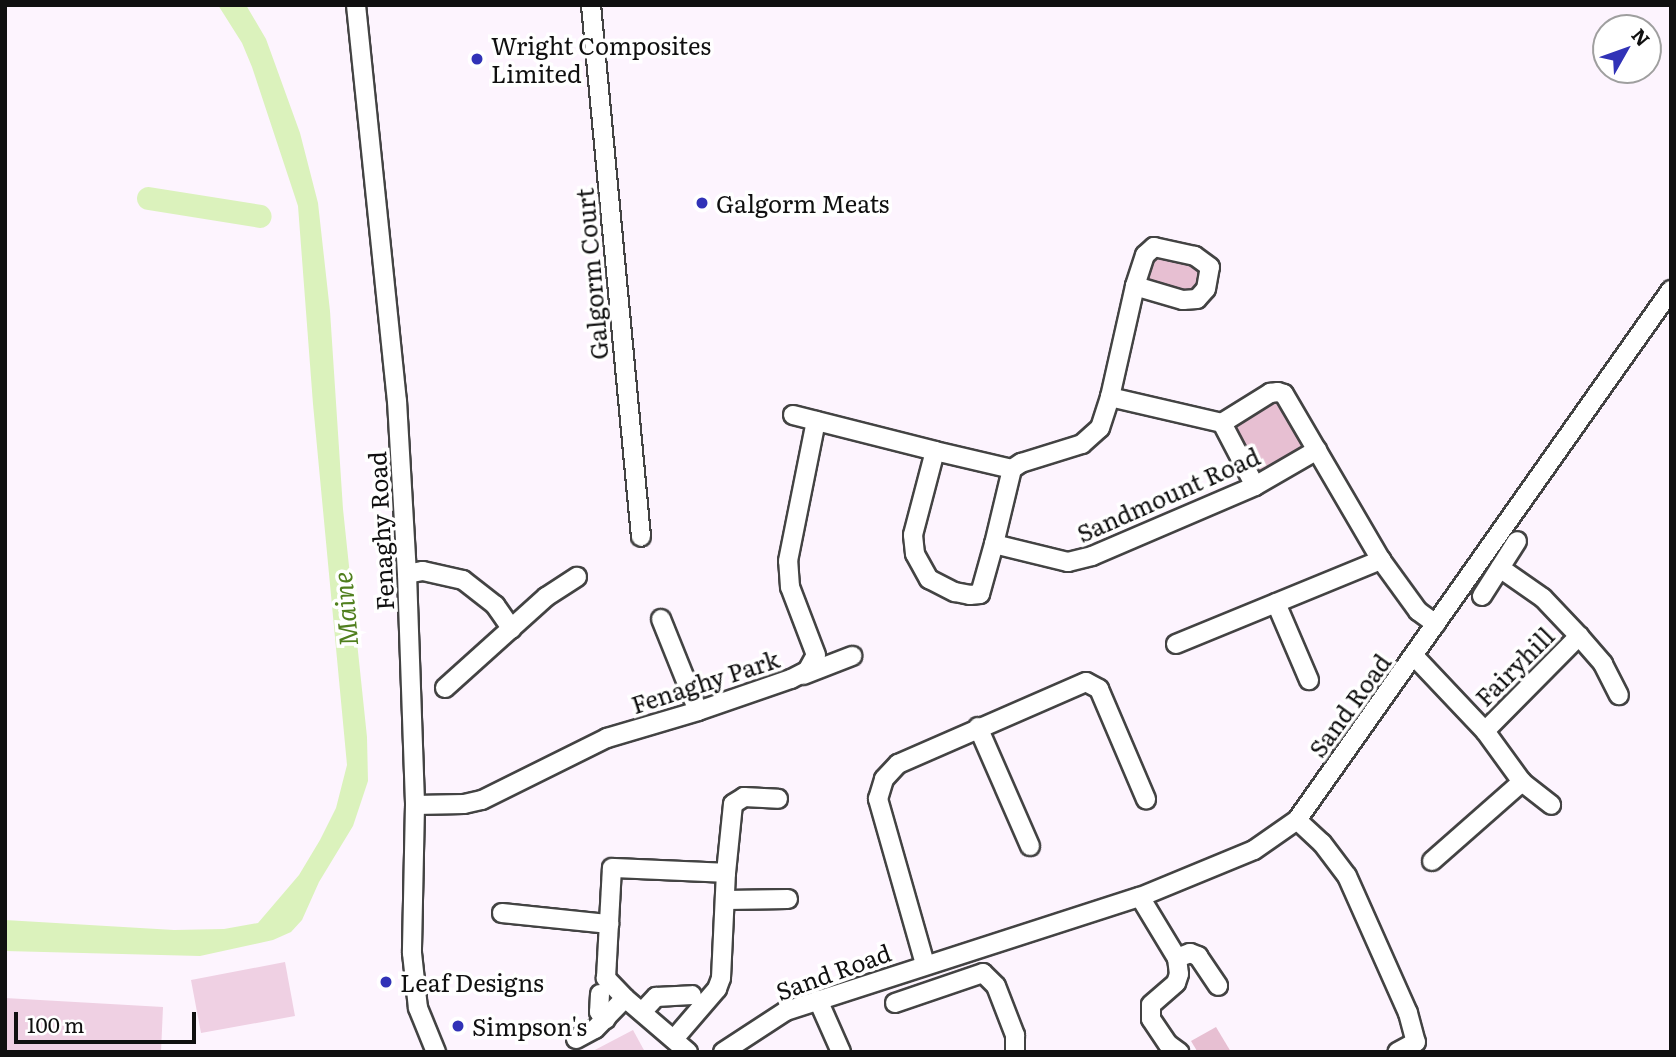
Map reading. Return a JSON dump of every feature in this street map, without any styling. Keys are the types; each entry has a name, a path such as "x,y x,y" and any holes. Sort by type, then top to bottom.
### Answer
{"street":[{"name":"Fenaghy Road","path":"356,5 397,401 407,574 415,806 412,953 418,1008 436,1052"},
{"name":"Galgorm Court","path":"590,5 641,537"},
{"path":"935,451 913,535 921,569 929,579 944,588 980,594 1012,469 1021,463 1082,444 1100,429 1110,397 1135,286"},
{"name":"Sand Road","path":"723,1052 786,1011 925,964 1140,897 1254,850 1297,820 1415,657 1521,499 1671,290"},
{"name":"Sandmount Road","path":"1110,397 1223,421 1270,393 1284,394 1381,560 1418,611 1436,624"},
{"path":"793,415 1012,469"},
{"name":"Fenaghy Park","path":"415,806 464,804 482,800 607,738 698,711 807,671 816,655 790,587 788,561 816,421"},
{"path":"1223,421 1255,486"},
{"name":"Sandmount Road","path":"993,544 1068,562 1092,556 1255,486 1317,450"},
{"path":"1482,596 1517,541"},
{"path":"1176,644 1381,560"},
{"name":"Fairyhill","path":"1500,568 1543,598 1579,636 1603,664 1619,695"},
{"path":"407,574 423,571 463,580 495,605 512,629"},
{"path":"445,688 546,597 577,577"},
{"path":"1276,603 1309,680"},
{"path":"661,619 698,711"},
{"name":"Fairyhill","path":"1485,731 1579,636"},
{"path":"791,679 852,656"},
{"name":"Fairyhill","path":"1415,657 1485,731 1522,782 1551,805"},
{"path":"1030,846 978,727 1086,682 1100,690 1146,799"},
{"name":"Sand Road","path":"925,964 878,799 884,779 898,764 978,727"},
{"path":"1432,860 1522,782"},
{"path":"674,1039 717,989 722,978 726,873 733,804 744,797 778,799"},
{"path":"1297,820 1322,843 1347,876 1408,1013 1416,1042 1397,1052"},
{"path":"688,1052 625,998 606,978 612,868 726,873"},
{"path":"1140,897 1177,958 1179,974 1176,983 1151,1005 1151,1019 1168,1044 1179,1052"},
{"path":"726,900 788,899"},
{"path":"502,914 608,924"},
{"path":"1177,958 1190,953 1198,956 1219,986"},
{"path":"895,1003 983,973 996,986 1015,1035 1015,1052"},
{"path":"600,994 599,1012 606,1019"},
{"path":"642,1012 656,997 692,995"},
{"path":"576,1039 606,1019 625,998"},
{"path":"818,1000 841,1052"}],"shaded area":[{"path":"1159,253 1192,260 1205,277 1203,286 1186,295 1153,287 1144,270 1146,263"},
{"path":"1277,397 1304,445 1265,473 1259,473 1254,471 1231,424 1237,420 1243,422"},
{"path":"285,962 295,1016 201,1033 191,980"},
{"path":"5,998 163,1007 161,1052 5,1052"},
{"path":"1216,1027 1231,1052 1197,1051 1191,1041"},
{"path":"633,1030 645,1052 591,1052"}],"water":[{"name":"Maine","path":"218,5 246,5 266,39 300,133 318,203 330,311 343,509 367,737 368,781 353,826 319,882 302,920 291,932 273,940 200,956 5,951 5,920 174,930 224,929 258,923 299,875 320,840 336,808 347,765 313,404 298,206 252,67 242,43"}],"waterway":[{"path":"148,198 260,216"}],"place":[{"name":"Wright Composites Limited","path":"477,59"},
{"name":"Galgorm Meats","path":"702,203"},
{"name":"Leaf Designs","path":"386,982"},
{"name":"Simpson's","path":"458,1026"}]}
